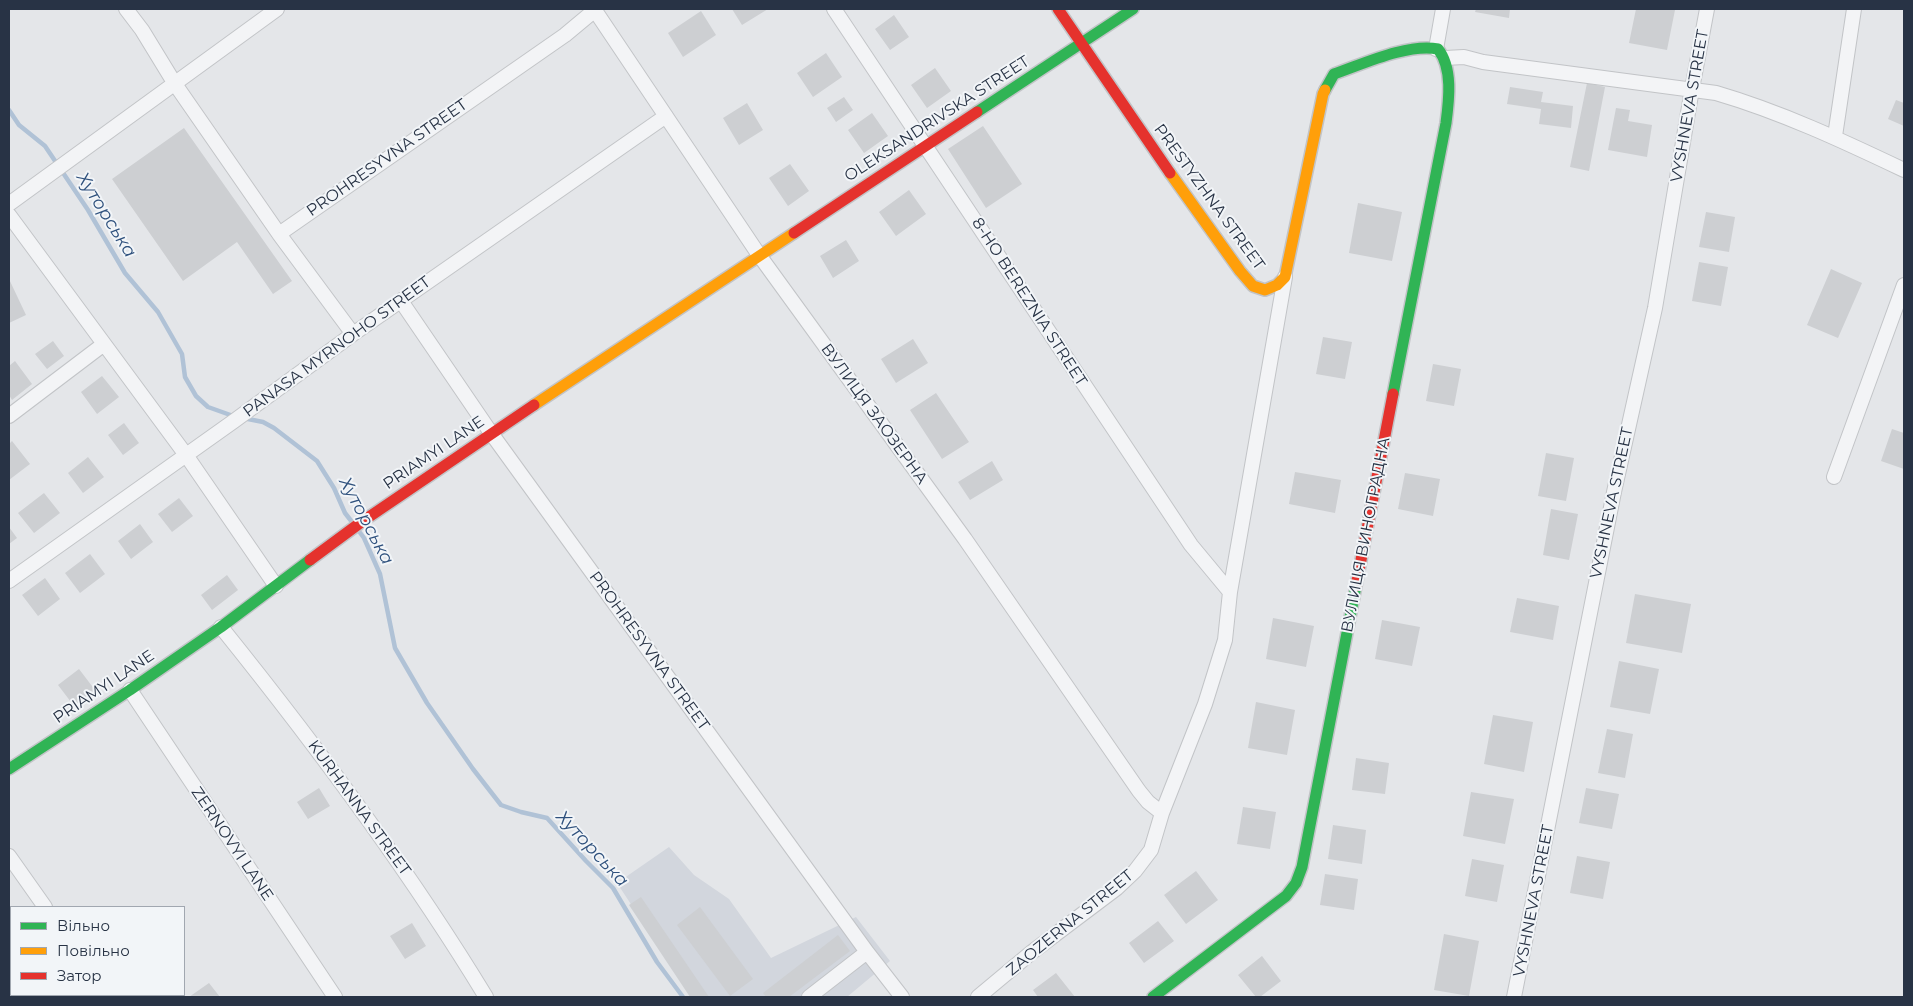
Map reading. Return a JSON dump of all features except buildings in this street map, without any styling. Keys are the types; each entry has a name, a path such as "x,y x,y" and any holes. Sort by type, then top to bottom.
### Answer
{"street":[{"path":"126,9 142,30 175,84 353,334"},
{"path":"9,204 277,9"},
{"name":"8-HO BEREZNIA STREET","path":"834,9 1192,546 1230,592"},
{"name":"PRESTYZHNA STREET","path":"1058,9 1161,161 1240,271 1253,286 1265,290 1277,285 1285,277 1323,94 1334,74 1402,52 1424,48 1440,54"},
{"name":"OLEKSANDRIVSKA STREET","path":"759,255 1133,9"},
{"name":"ВУЛИЦЯ ВИНОГРАДНА","path":"1153,997 1286,896 1296,883 1302,867 1449,106 1440,54 1443,9"},
{"name":"VYSHNEVA STREET","path":"1514,997 1614,492 1655,308 1707,9"},
{"path":"1835,136 1854,9"},
{"name":"ВУЛИЦЯ ЗАОЗЕРНА","path":"595,10 759,255 965,539 1140,791 1148,802 1162,813"},
{"name":"PROHRESYVNA STREET","path":"280,234 565,35 595,10"},
{"path":"1440,54 1528,69 1692,89 1737,99 1835,136 1904,170"},
{"name":"PANASA MYRNOHO STREET","path":"9,581 239,418 353,334 666,116"},
{"path":"9,215 186,455 276,586"},
{"name":"PRIAMYI LANE","path":"9,769 130,690 222,626 360,523 490,433 516,419 541,400 759,255"},
{"name":"ZAOZERNA STREET","path":"978,997 1032,952 1117,888 1135,871 1151,850 1162,813 1205,704 1226,640 1230,592 1285,277"},
{"path":"1834,477 1904,286"},
{"name":"PROHRESYVNA STREET","path":"401,301 490,433 867,952 902,997"},
{"path":"9,416 104,344"},
{"name":"KURHANNA STREET","path":"222,626 387,844 452,941 486,997"},
{"name":"ZERNOVYI LANE","path":"130,690 335,997"},
{"path":"9,856 44,906"},
{"path":"809,997 867,952"}],"shaded area":[{"path":"669,847 694,875 729,899 771,958 856,917 890,961 847,997 692,997 617,883"}],"waterway":[{"name":"Хуторська","path":"9,110 19,125 45,146 88,210 125,273 158,312 182,354 185,377 196,396 208,407 236,417"},
{"name":"Хуторська","path":"243,418 263,422 274,428 317,461 334,488 345,513 352,522"},
{"name":"Хуторська","path":"358,530 364,538 380,574 395,648 427,703 473,769 501,805 547,818 613,888 657,962 683,997"}],"traffic: fast":[{"path":"977,112 1133,9"},
{"path":"1325,90 1334,74 1372,60 1413,49 1438,49 1446,65 1449,84 1446,123 1393,394"},
{"path":"9,769 130,690 221,627 310,560"},
{"path":"1153,997 1286,896 1296,883 1302,867 1356,586"}],"traffic: slow":[{"path":"1170,173 1240,271 1253,286 1265,290 1277,285 1285,277 1325,90"},
{"path":"534,405 794,233"}],"traffic: jam":[{"path":"1058,9 1170,173"},
{"path":"794,233 977,112"},
{"path":"1356,586 1393,394"},
{"path":"310,560 360,523 534,405"}]}
